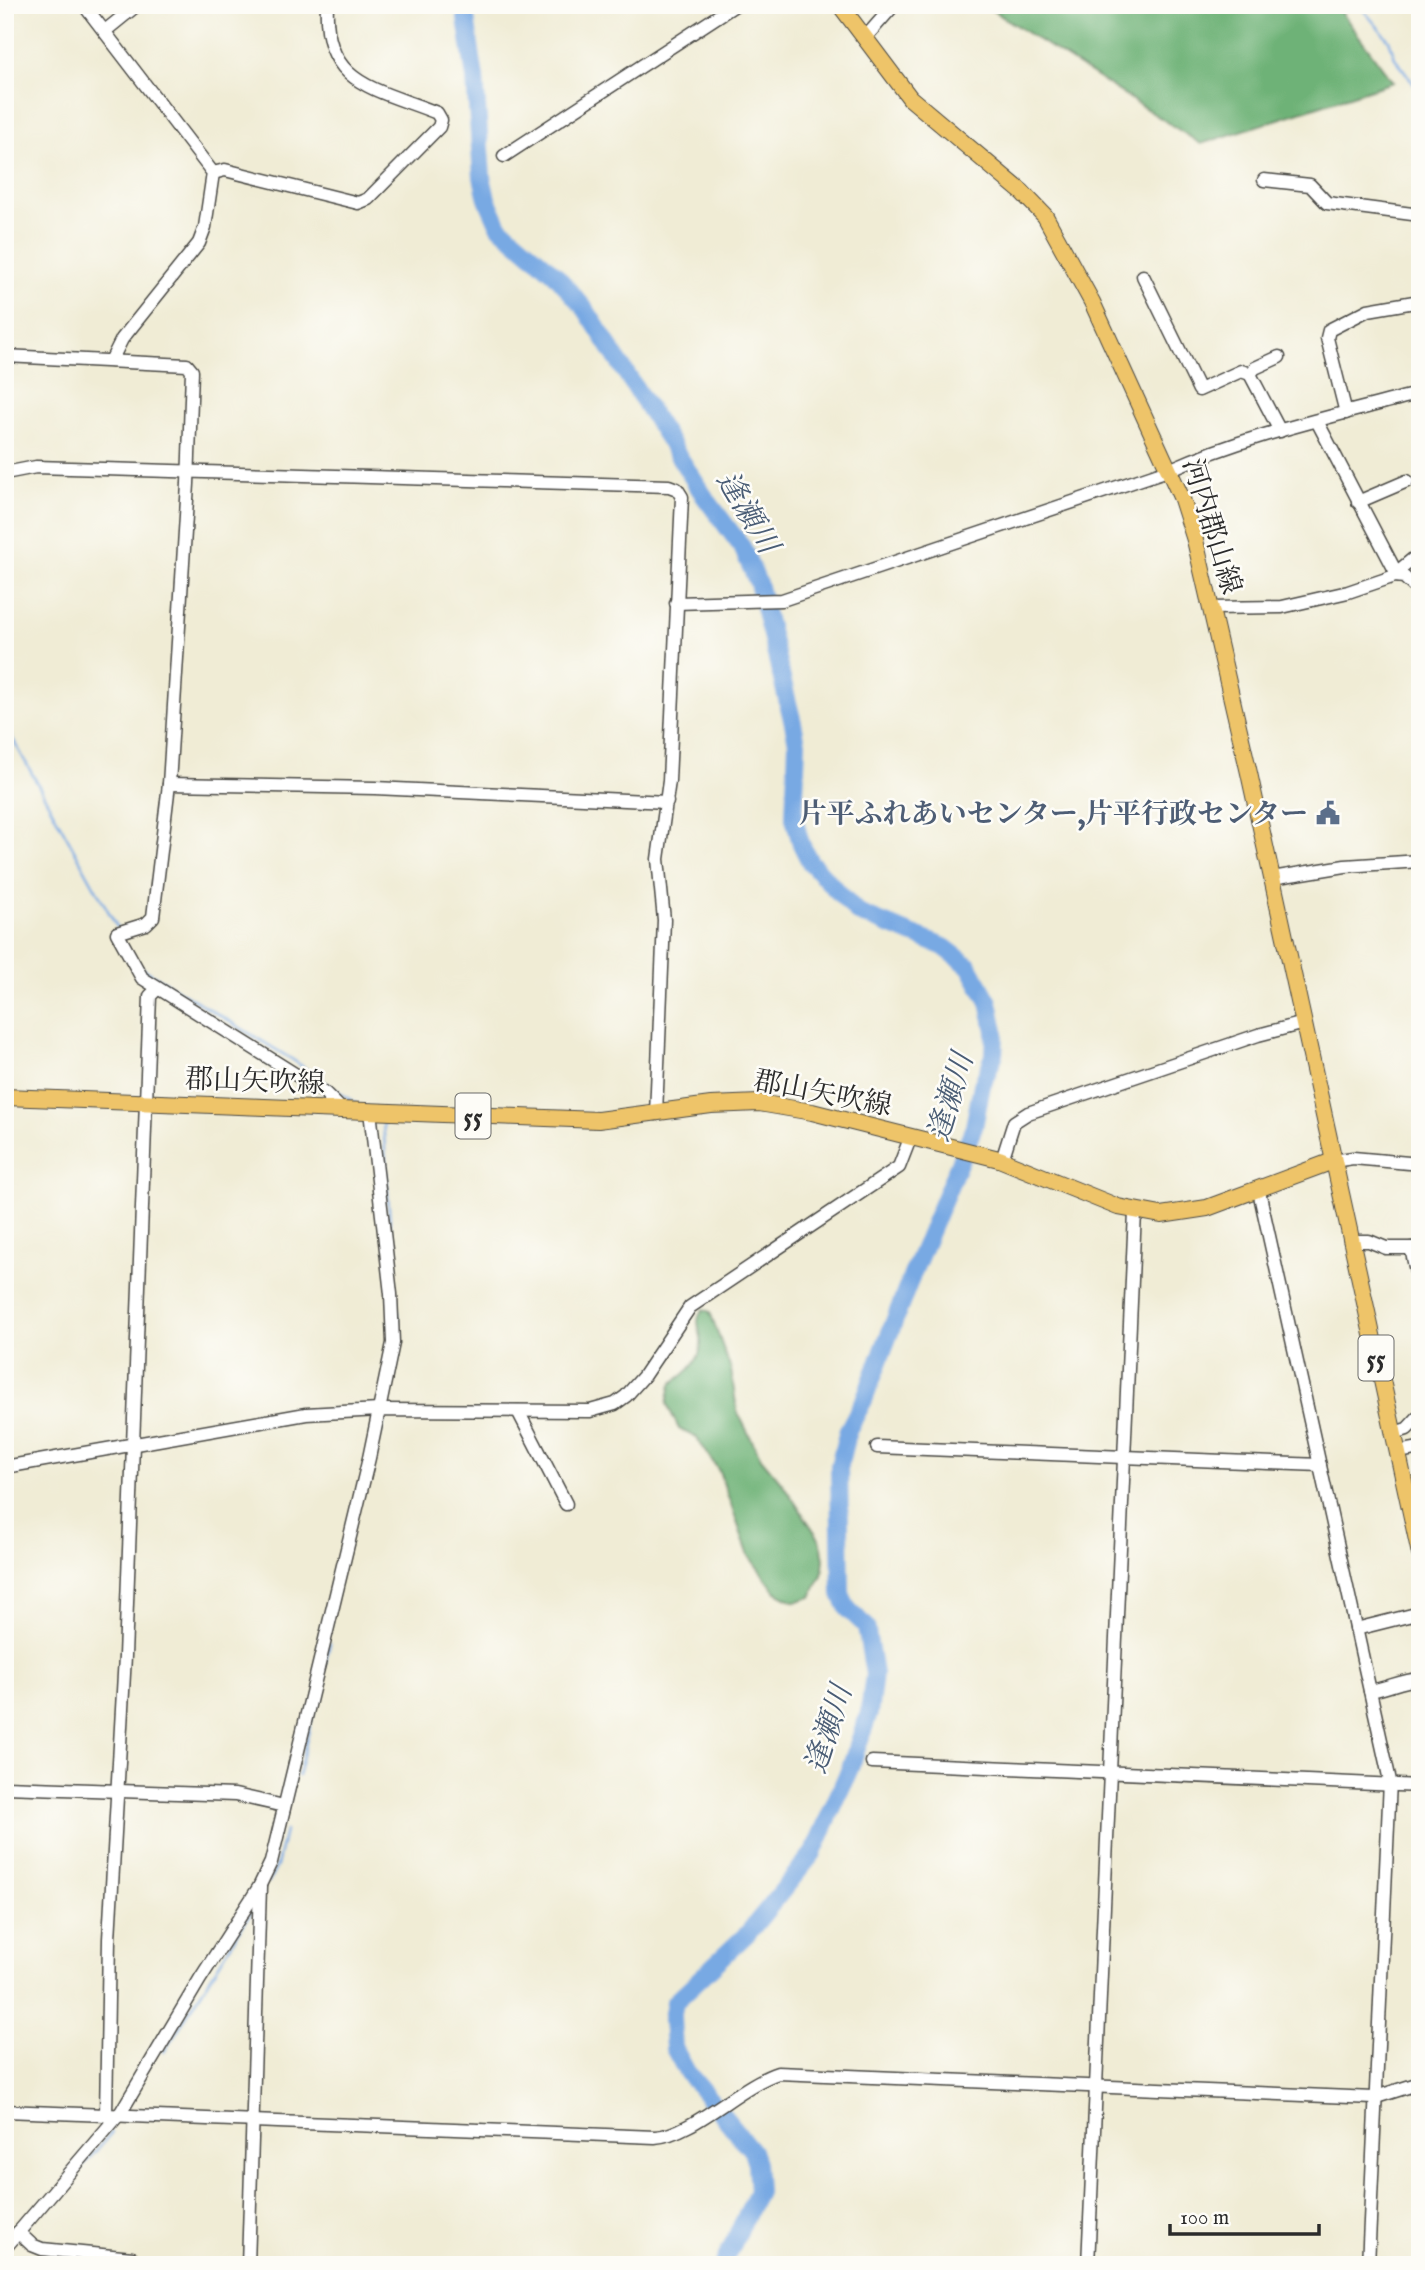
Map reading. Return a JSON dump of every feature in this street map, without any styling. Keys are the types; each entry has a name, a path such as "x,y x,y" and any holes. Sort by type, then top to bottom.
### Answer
{"main road":[{"name":"河内郡山線","path":"840,5 910,98 1022,192 1045,216 1092,302 1171,469 1195,540 1211,608 1333,1161"},
{"name":"郡山矢吹線","path":"5,1097 598,1120 732,1103 759,1103 812,1112 1001,1160 1135,1212 1161,1215 1188,1212 1259,1191 1333,1161"},
{"name":"55","path":"1333,1161 1420,1554"}],"street":[{"path":"84,5 213,173 205,227 198,243 122,339 111,361"},
{"path":"105,31 137,5"},
{"path":"213,173 225,170 358,203 368,199 439,127 441,120 437,113 359,80 339,65 329,46 327,5"},
{"path":"505,156 735,5"},
{"path":"864,39 894,5"},
{"path":"1264,180 1310,185 1328,203 1420,215"},
{"path":"1143,276 1199,390 1241,370 1250,374 1280,431"},
{"path":"1346,413 1327,338 1329,330 1368,310 1420,301"},
{"path":"5,356 190,368 192,374 188,471 169,784 153,917 146,924 117,933 136,971 157,989 325,1093 342,1110"},
{"path":"1250,374 1255,368 1279,357"},
{"path":"676,603 782,600 1171,469 1188,459 1420,393"},
{"path":"1317,421 1397,574 1420,592"},
{"path":"5,472 36,467 673,487 682,497 667,802 658,859 664,920 656,1114"},
{"path":"1358,502 1407,481"},
{"path":"1211,608 1282,607 1334,596 1397,574 1420,553"},
{"path":"169,784 375,788 667,802"},
{"path":"1272,878 1345,866 1420,861"},
{"path":"111,2116 116,1791 125,1656 150,996 157,989"},
{"path":"1001,1160 1018,1117 1258,1035 1304,1023"},
{"path":"5,2248 111,2116 260,1887 271,1862 393,1343 375,1138 370,1111"},
{"path":"5,1467 306,1414 379,1410 590,1412 615,1404 643,1377 690,1307 899,1167 911,1136"},
{"path":"1333,1161 1353,1158 1420,1164"},
{"path":"1259,1191 1390,1786 1367,2265"},
{"path":"1088,2265 1135,1212"},
{"path":"1350,1241 1374,1242 1386,1248 1415,1248 1420,1290"},
{"path":"518,1411 566,1504"},
{"path":"1394,1433 1407,1429 1420,1415"},
{"path":"877,1447 1320,1465"},
{"path":"1398,1452 1420,1448"},
{"path":"1356,1629 1420,1613"},
{"path":"1370,1691 1391,1687 1405,1679 1420,1679"},
{"path":"872,1762 1420,1786"},
{"path":"5,1787 235,1795 284,1806"},
{"path":"248,2265 260,1887"},
{"path":"5,2110 655,2137 666,2136 761,2079 785,2072 1373,2098 1420,2083"},
{"path":"18,2232 32,2245 42,2249 132,2258"}],"green space":[{"path":"984,5 1336,5 1393,82 1201,144"},
{"path":"703,1309 710,1312 731,1370 737,1411 761,1458 782,1483 820,1540 824,1559 822,1575 811,1597 795,1602 776,1592 749,1556 719,1471 697,1438 679,1429 667,1404 671,1384 686,1372 698,1357 701,1340 698,1319"}],"waterway":[{"name":"逢瀬川","path":"464,5 475,78 482,177 487,199 499,226 555,274 586,310 704,496 742,547 758,583 797,743 794,818 801,844 810,862 858,913 944,947 969,966 989,1002 995,1031 994,1056 982,1085 974,1127 912,1275 864,1400 848,1430 839,1466 841,1594 848,1609 866,1626 874,1674 869,1713 850,1768 813,1853 748,1933 675,2002 672,2019 674,2048 687,2072 752,2151 756,2163 758,2191 723,2265"},
{"path":"1359,5 1389,40 1395,58 1420,92"},
{"path":"5,725 117,927"},
{"path":"142,968 293,1060 358,1105"},
{"path":"378,1118 383,1121 391,1239"},
{"path":"398,1311 399,1336"},
{"path":"387,1405 399,1346"},
{"path":"379,1439 385,1415"},
{"path":"298,1776 330,1643"},
{"path":"269,1882 277,1866 285,1831"},
{"path":"164,2052 255,1906"},
{"path":"77,2173 112,2132"}],"place":[{"name":"片平ふれあいセンター,片平行政センター","path":"1328,813"}]}
